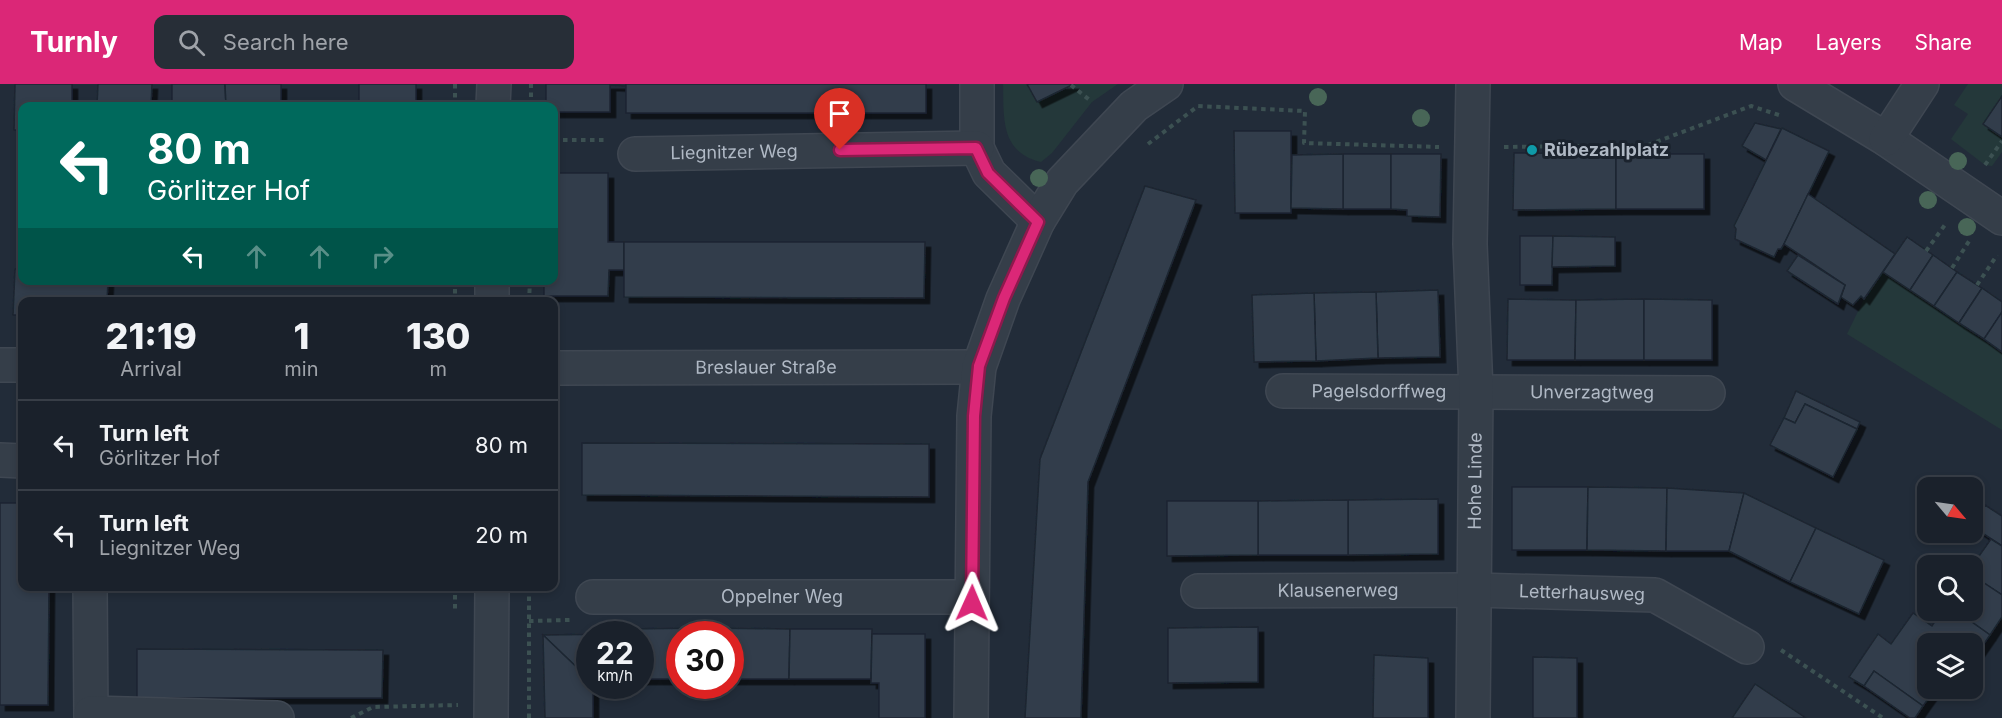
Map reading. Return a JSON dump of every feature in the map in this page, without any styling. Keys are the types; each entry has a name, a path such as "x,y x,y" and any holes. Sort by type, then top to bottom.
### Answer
{"street":[{"path":"494,84 494,102"},
{"path":"977,84 976,148 988,173 1038,222"},
{"path":"972,718 974,416 979,366 1004,298 1038,222 1062,182 1134,106 1166,84"},
{"name":"Hohe Linde","path":"1473,84 1470,244 1476,391 1476,590 1473,718"},
{"path":"1795,84 1886,139 2002,218"},
{"path":"1886,139 1922,84"},
{"name":"Liegnitzer Weg","path":"635,154 976,148"},
{"path":"0,365 18,365"},
{"name":"Breslauer Straße","path":"558,368 979,366"},
{"name":"Pagelsdorffweg","path":"1282,391 1476,391"},
{"name":"Unverzagtweg","path":"1476,391 1708,393"},
{"path":"0,460 18,461"},
{"name":"Klausenerweg","path":"1198,591 1476,590"},
{"name":"Letterhausweg","path":"1476,590 1656,595 1747,647"},
{"path":"90,591 91,716 277,718"},
{"path":"491,711 492,591"},
{"name":"Oppelner Weg","path":"593,597 972,597"}],"path":[{"path":"455,84 455,102"},
{"path":"531,84 531,102"},
{"path":"558,140 624,140 635,154"},
{"path":"1985,165 2002,141"},
{"path":"1926,250 1947,222"},
{"path":"1952,268 1971,238"},
{"path":"1977,285 1997,255"},
{"path":"529,591 529,718"},
{"path":"1747,647 1765,640 1882,718"},
{"path":"351,718 373,707 491,711"}],"green space":[{"path":"1003,84 1027,84 1037,102 1074,84 1118,84 1092,102 1052,153 1041,162 1028,157 1011,142 1005,121"},
{"path":"1968,84 2002,84 2002,152 1992,166 1985,165 1951,139 1968,114 1954,105"},
{"path":"1883,272 2002,352 2002,430 1847,334 1864,299"}],"building":[{"path":"15,84 72,84 72,102 18,102 18,130 14,130"},
{"path":"98,84 152,84 151,102 97,102"},
{"path":"172,84 225,84 226,102 172,102"},
{"path":"225,84 281,84 281,102 226,102"},
{"path":"359,84 416,84 416,102 359,102"},
{"path":"546,84 626,84 626,86 610,85 610,112 558,112 558,102 546,102"},
{"path":"626,84 926,84 926,113 626,113"},
{"path":"1027,84 1074,84 1037,102"},
{"path":"2002,96 2002,137 1983,124"},
{"path":"1755,123 1781,129 1766,160 1742,146"},
{"path":"1782,128 1829,151 1784,244 1774,257 1735,239 1734,226"},
{"path":"1234,131 1291,131 1291,213 1235,213"},
{"path":"1514,153 1616,154 1616,209 1513,210"},
{"path":"1343,154 1391,154 1391,209 1343,209"},
{"path":"1343,154 1343,209 1291,208 1292,155"},
{"path":"1391,154 1441,154 1440,217 1407,216 1407,210 1391,209"},
{"path":"1616,154 1704,154 1704,209 1616,209"},
{"path":"558,173 608,173 608,242 624,242 624,270 609,270 608,296 544,296 544,285 558,285"},
{"path":"1145,186 1196,200 1088,482 1081,718 1025,718 1040,459"},
{"path":"1808,194 1895,254 1864,299 1861,296 1853,305 1841,297 1845,285 1784,244"},
{"path":"1520,236 1553,236 1552,285 1520,285"},
{"path":"1553,236 1615,237 1615,266 1552,267"},
{"path":"1907,237 1933,255 1910,290 1883,272"},
{"path":"624,242 925,242 924,298 624,297"},
{"path":"1798,255 1845,285 1838,304 1787,271"},
{"path":"1933,255 1957,272 1934,306 1910,290"},
{"path":"15,269 18,269 18,285 108,285 107,297 18,297 18,315 13,315"},
{"path":"1957,272 1982,288 1959,323 1934,306"},
{"path":"1982,288 2002,302 2002,312 1984,339 1959,323"},
{"path":"1438,290 1440,357 1378,358 1376,292"},
{"path":"1376,292 1378,358 1316,361 1314,293"},
{"path":"1314,293 1316,361 1254,362 1252,295"},
{"path":"1508,299 1576,300 1575,360 1507,360"},
{"path":"1644,299 1644,360 1575,360 1576,300"},
{"path":"1644,299 1712,300 1712,360 1644,360"},
{"path":"2002,312 2002,352 1984,339"},
{"path":"1796,391 1860,422 1857,429 1805,404 1795,423 1784,418"},
{"path":"1805,404 1857,429 1833,477 1770,445 1784,418 1795,423"},
{"path":"582,443 929,444 929,497 582,495"},
{"path":"1512,487 1588,487 1587,550 1512,550"},
{"path":"1588,487 1667,488 1666,551 1587,550"},
{"path":"1667,488 1744,493 1729,551 1666,551"},
{"path":"1744,493 1816,528 1790,582 1729,551"},
{"path":"1438,499 1438,554 1348,555 1348,500"},
{"path":"1348,500 1348,555 1258,555 1258,501"},
{"path":"1167,501 1258,501 1258,555 1167,556"},
{"path":"0,503 18,503 18,591 49,591 48,705 0,705"},
{"path":"1985,505 2002,516 2002,546 1983,533 1983,508"},
{"path":"1816,528 1884,560 1859,614 1790,582"},
{"path":"1991,539 2002,546 2002,595 1983,582 1983,555 1980,555"},
{"path":"1983,582 2002,595 2002,617 1990,635 1970,621 1983,621"},
{"path":"1913,613 1917,616 1917,621 1925,621 1932,626 1935,621 1970,621 1990,635 1983,645 1983,633 1917,633 1917,699 1928,699 1923,706 1874,671 1864,686 1849,677 1878,634 1891,644"},
{"path":"1258,627 1258,682 1168,683 1168,628"},
{"path":"666,628 666,679 654,679 654,629"},
{"path":"744,628 790,629 789,679 744,679"},
{"path":"790,629 872,629 871,679 789,679"},
{"path":"576,634 576,667 543,635"},
{"path":"872,634 925,634 925,718 879,718 879,683 871,683"},
{"path":"543,635 576,667 576,699 593,699 593,718 545,718"},
{"path":"137,649 383,650 382,698 137,698"},
{"path":"1374,655 1428,658 1428,718 1373,718"},
{"path":"1533,657 1577,658 1577,718 1533,718"},
{"path":"1874,671 1923,706 1915,718 1910,718 1864,686"},
{"path":"1755,684 1806,718 1732,718"}],"place":[{"name":"Rübezahlplatz","path":"1532,150"}],"route":[{"path":"840,150 976,148 988,173 1038,222 1004,298 979,366 974,416 972,603"}]}
